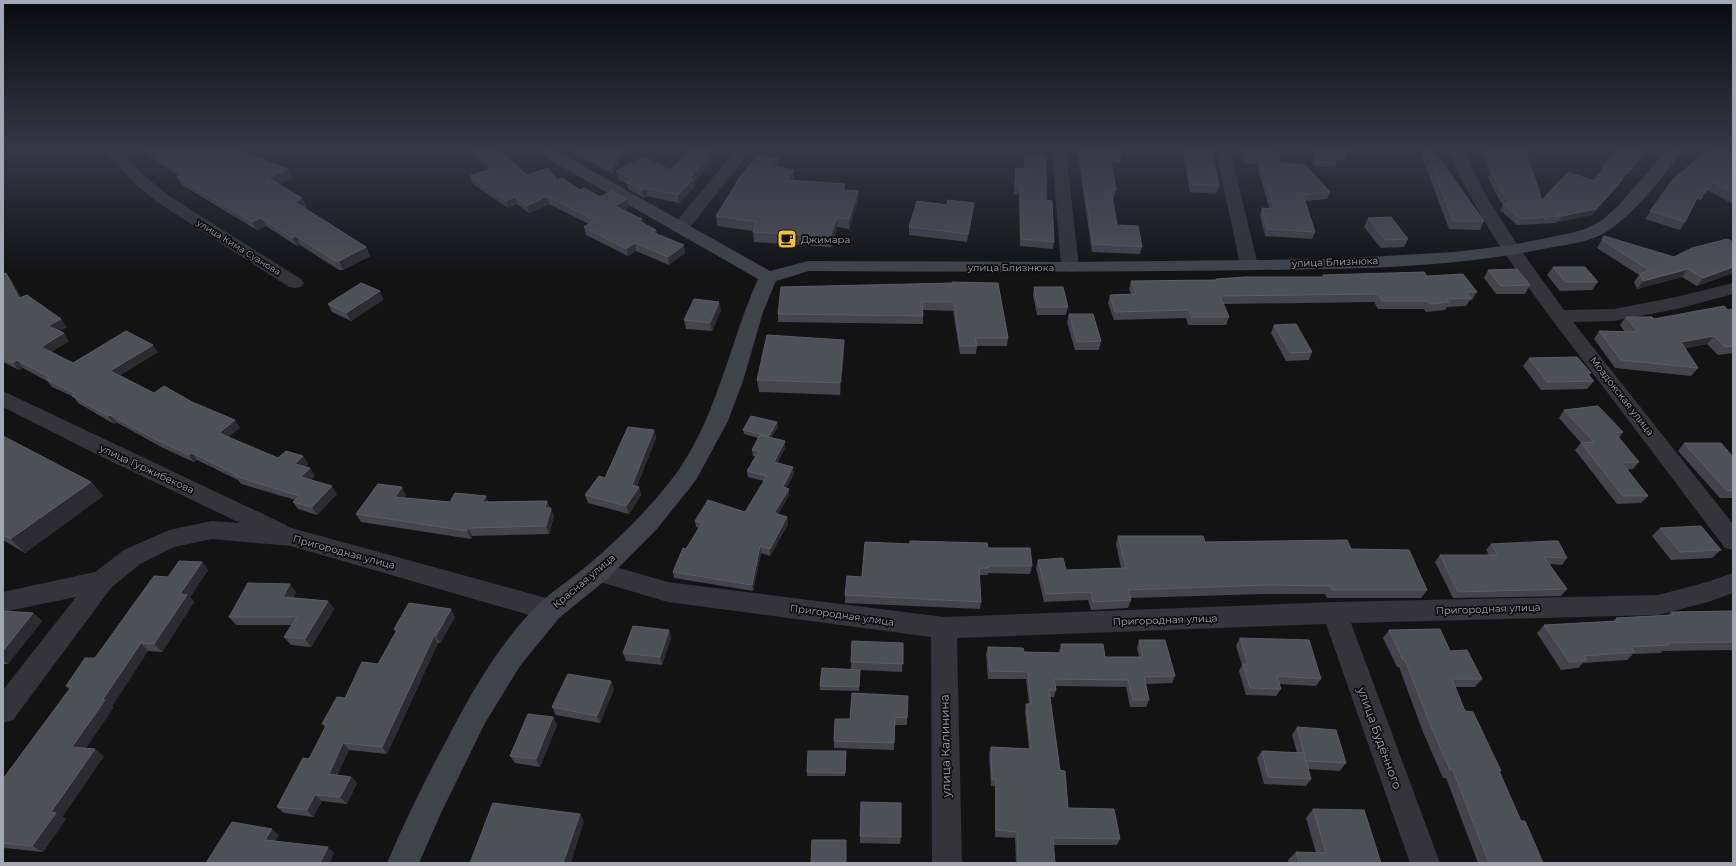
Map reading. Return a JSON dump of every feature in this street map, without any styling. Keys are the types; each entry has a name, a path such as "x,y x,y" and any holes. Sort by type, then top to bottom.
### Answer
{"street":[{"name":"улица Кима Суанова","path":"153,190 163,199 295,283"},
{"path":"615,190 768,277"},
{"path":"681,228 711,190"},
{"path":"1063,190 1070,267"},
{"path":"1232,190 1249,265"},
{"name":"Моздокская улица","path":"1476,190 1512,250 1559,316 1731,532"},
{"name":"улица Близнюка","path":"768,277 808,266 1070,267 1249,265 1348,263 1454,257 1512,250 1574,238 1591,233 1607,225 1624,210 1641,190"},
{"name":"Красная улица","path":"403,863 430,802 474,714 510,658 550,610 598,572 649,522 688,474 717,421 733,381 752,312 768,277"},
{"path":"1559,316 1614,315 1677,303 1733,288"},
{"name":"улица Гуржибекова","path":"3,398 98,446 291,537"},
{"name":"Пригородная улица","path":"3,602 102,581 132,557 169,539 212,530 291,537 550,610"},
{"name":"Пригородная улица","path":"598,572 668,592 944,628 1335,613 1658,605 1708,592 1733,583"},
{"path":"3,711 102,581"},
{"name":"улица Будённого","path":"1335,613 1426,863"},
{"name":"улица Калинина","path":"944,628 947,863"}],"building":[{"path":"199,190 289,190 302,198 295,202 366,247 339,261 335,261 296,236 292,238 261,218 252,222"},
{"path":"491,190 588,190 600,197 612,191 627,199 615,206 642,219 639,221 656,230 652,232 684,245 668,257 635,243 626,249 584,227 594,220 547,196 527,206 515,197 506,201"},
{"path":"657,190 682,190 678,195"},
{"path":"732,190 858,191 849,219 837,218 830,237 753,232 756,222 716,216"},
{"path":"1020,190 1046,190 1046,200 1052,201 1054,242 1021,239"},
{"path":"1085,190 1111,190 1117,225 1138,226 1142,247 1093,244"},
{"path":"1269,190 1329,190 1330,192 1303,195 1315,232 1267,229 1262,208 1274,209"},
{"path":"1441,190 1462,190 1484,221 1453,221"},
{"path":"1500,190 1539,190 1542,200 1551,190 1613,190 1596,209 1562,216 1557,213 1560,216 1520,219 1503,204 1510,203"},
{"path":"1665,190 1701,190 1685,222 1650,211"},
{"path":"948,200 974,203 968,234 909,227 917,201 947,205"},
{"path":"1391,217 1408,239 1385,240 1368,218"},
{"path":"1604,236 1674,257 1692,248 1727,239 1733,242 1733,267 1703,278 1688,269 1643,281 1640,274 1649,270 1602,240"},
{"path":"1553,267 1585,267 1598,282 1565,282"},
{"path":"1517,269 1530,285 1501,286 1488,270"},
{"path":"1424,272 1427,276 1463,274 1477,292 1466,292 1471,298 1446,299 1449,302 1430,304 1428,301 1382,301 1378,294 1220,296 1229,317 1191,317 1189,310 1115,312 1110,295 1136,294 1131,281 1217,280 1216,279 1246,277 1324,277 1323,275"},
{"path":"6,273 19,298 27,295 61,319 48,326 64,333 41,347 73,363 126,331 153,345 110,371 154,393 164,386 192,402 235,420 219,433 278,458 286,451 303,456 295,464 310,468 301,477 332,486 312,507 293,502 299,496 235,476 237,475 192,453 189,455 110,415 108,416 72,396 75,394 46,379 49,377 17,360 13,363 3,358 3,274"},
{"path":"952,282 998,283 1008,338 975,338 977,346 960,346 954,302 922,302 923,316 778,314 781,287 953,283"},
{"path":"361,283 380,291 346,313 328,304"},
{"path":"1034,287 1063,287 1068,307 1038,307"},
{"path":"694,299 719,302 710,323 684,320"},
{"path":"1724,306 1728,310 1733,309 1733,346 1725,347 1714,336 1681,342 1698,368 1621,360 1599,331 1638,332 1626,317 1652,317 1654,319"},
{"path":"1069,314 1093,314 1101,341 1077,342"},
{"path":"1296,324 1312,352 1290,353 1274,325"},
{"path":"767,335 844,340 840,383 757,380"},
{"path":"1577,357 1591,373 1587,373 1594,381 1547,382 1529,358"},
{"path":"1598,406 1623,432 1615,433 1639,462 1622,463 1648,496 1623,496 1581,443 1594,442 1564,410"},
{"path":"751,416 777,422 769,436 743,430"},
{"path":"628,427 654,430 632,485 639,487 626,506 585,495 599,476 605,478"},
{"path":"760,435 785,441 774,462 793,467 783,487 789,489 774,513 787,517 770,549 760,546 752,585 673,572 683,548 686,549 702,523 695,521 708,500 745,512 767,476 747,471 759,451 752,450"},
{"path":"3,436 91,482 10,539 3,535"},
{"path":"1684,443 1721,443 1733,457 1733,490 1727,491"},
{"path":"378,484 402,487 395,497 450,502 455,493 486,496 482,502 547,501 545,508 551,508 546,526 468,528 467,531 356,514"},
{"path":"1701,526 1721,550 1680,552 1660,528"},
{"path":"1118,536 1203,536 1205,542 1347,540 1351,549 1409,550 1427,590 1332,590 1330,586 1268,585 1128,590 1131,600 1093,602 1091,592 1046,594 1038,560 1063,558 1066,570 1126,568"},
{"path":"910,541 987,543 988,548 1030,548 1032,566 989,566 989,568 979,568 981,602 845,595 847,576 862,577 865,542 910,544"},
{"path":"1558,541 1567,558 1544,557 1567,589 1458,592 1440,555 1498,555 1491,544"},
{"path":"179,561 202,562 180,594 187,595 154,644 141,643 102,700 105,700 72,747 95,749 51,812 56,813 32,846 3,843 3,783 6,779 3,779 72,686 66,686 85,658 95,658 154,576 168,577"},
{"path":"248,583 290,584 283,597 328,601 305,639 284,637 297,617 229,617"},
{"path":"409,603 451,609 436,636 434,636 382,747 343,743 329,774 351,777 340,797 315,795 307,810 277,807 303,758 309,759 327,724 322,724 337,697 345,698 362,662 378,664 397,630 394,629"},
{"path":"3,611 33,613 3,651"},
{"path":"1733,611 1733,642 1667,643 1669,645 1631,647 1635,652 1584,656 1587,660 1569,662 1544,625 1619,621 1616,618 1674,615 1671,612"},
{"path":"633,626 669,630 660,657 623,653"},
{"path":"1440,629 1450,651 1467,650 1482,679 1452,679 1465,711 1473,712 1501,771 1499,771 1521,821 1525,821 1543,863 1489,863 1453,770 1450,770 1405,660 1403,660 1389,630"},
{"path":"1240,638 1309,640 1321,679 1277,676 1281,689 1250,688 1243,664 1248,664"},
{"path":"1139,640 1165,640 1175,676 1144,677 1149,700 1133,700 1128,680 1054,679 1056,690 1049,690 1060,770 1065,771 1068,808 1114,809 1120,839 1053,838 1055,863 1018,863 1017,832 996,830 996,780 992,779 991,747 1031,749 1026,704 1031,704 1028,672 990,671 988,647 1023,648 1024,652 1062,653 1061,644 1103,644 1105,657 1143,657"},
{"path":"852,641 903,643 903,664 851,662"},
{"path":"822,668 860,670 859,687 820,686"},
{"path":"568,674 611,681 597,716 552,707"},
{"path":"852,693 908,696 907,718 895,717 894,743 834,741 835,719 850,719"},
{"path":"528,714 553,717 536,759 510,756"},
{"path":"1297,727 1336,730 1346,763 1306,761"},
{"path":"808,751 846,751 845,773 807,772"},
{"path":"1262,751 1304,753 1311,779 1268,777"},
{"path":"861,802 901,803 901,837 860,836"},
{"path":"493,803 580,814 563,863 470,863"},
{"path":"1313,809 1364,810 1381,863 1299,863 1296,852 1326,853"},
{"path":"232,822 272,829 265,840 328,847 320,863 206,863"},
{"path":"812,840 846,840 846,863 811,863"}],"place":[{"name":"Джимара","path":"787,239"}]}
